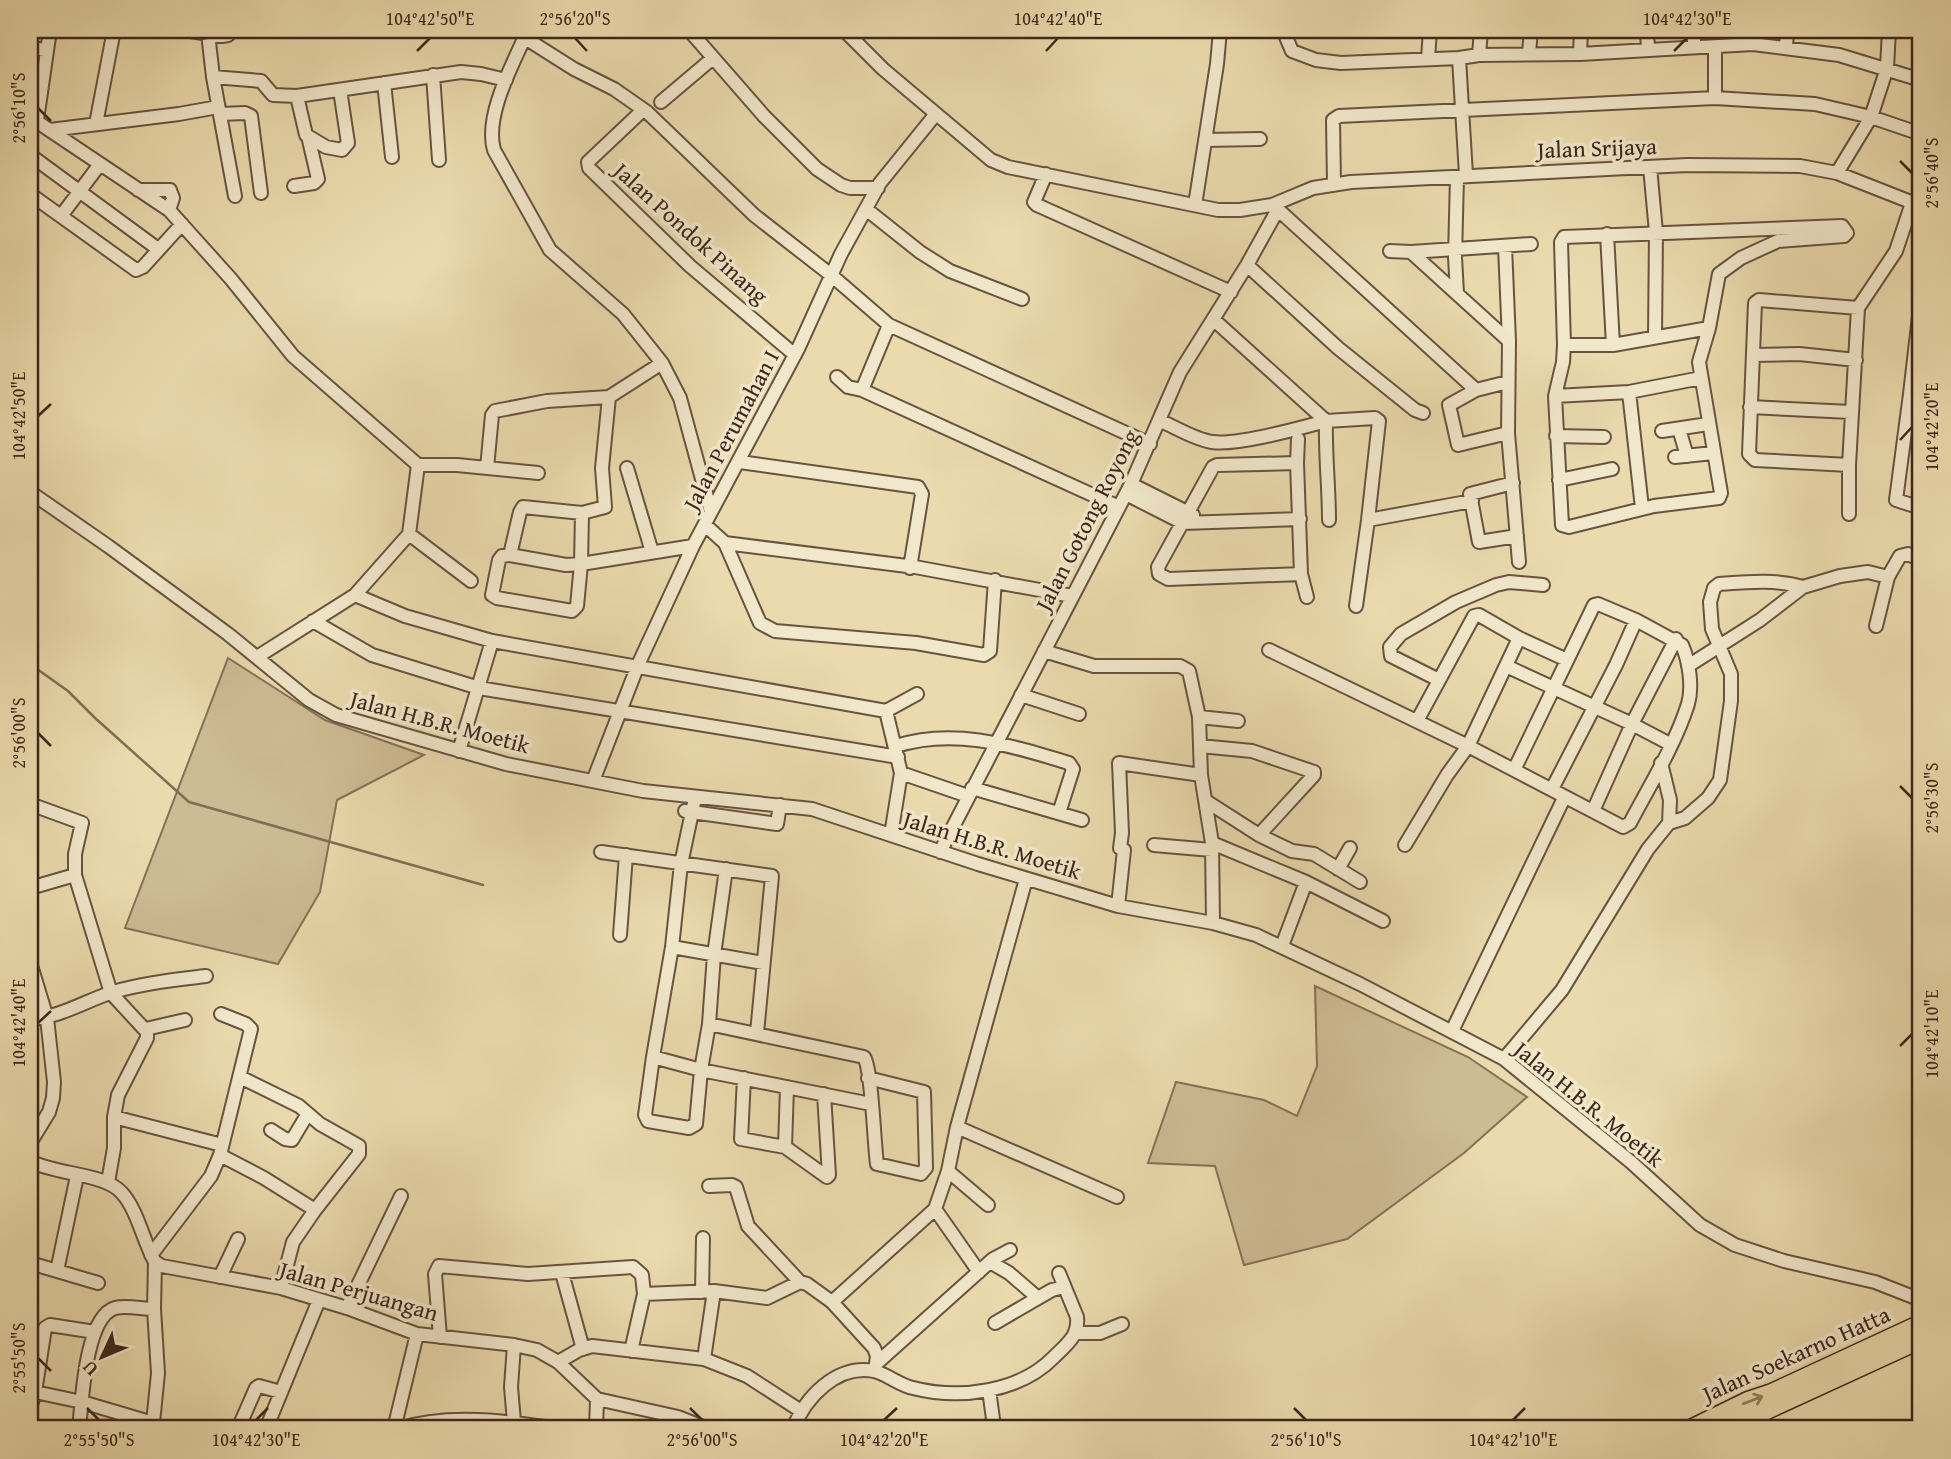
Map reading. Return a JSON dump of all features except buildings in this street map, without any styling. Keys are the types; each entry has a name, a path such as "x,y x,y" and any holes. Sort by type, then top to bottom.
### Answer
{"highway":[{"name":"Jalan Soekarno Hatta","path":"1691,1429 1921,1324"},
{"name":"Jalan Soekarno Hatta","path":"1726,1429 1921,1339"}],"street":[{"path":"50,30 47,50 36,76 34,118 169,210 231,279 293,356 418,465 437,464 538,473"},
{"path":"96,124 114,30"},
{"path":"184,30 225,36 230,30"},
{"path":"689,30 764,116 817,169 832,181 849,188 878,188"},
{"name":"Jalan Srijaya","path":"844,30 935,115 991,160 1008,167 1218,210 1275,208 1312,188 1351,182 1687,165 1800,166 1837,173 1917,204"},
{"path":"1195,205 1220,30"},
{"path":"1283,30 1292,51 1316,60 1341,63 1753,44 1839,55 1921,80"},
{"path":"1428,59 1430,30"},
{"path":"1479,55 1481,30"},
{"path":"1529,53 1531,30"},
{"path":"1580,54 1581,30"},
{"path":"1647,30 1648,50"},
{"path":"1694,30 1694,47"},
{"path":"1786,47 1787,30"},
{"path":"1837,173 1871,117 1887,68 1888,30"},
{"path":"208,33 213,78 235,196"},
{"path":"711,512 680,398 662,363 622,314 562,261 542,239 494,150 490,137 494,115 527,34 574,69 614,89 643,110 754,215 831,275 889,325 1150,444"},
{"path":"1715,98 1716,47"},
{"path":"30,48 47,50"},
{"path":"661,102 713,58"},
{"path":"1457,293 1456,248 1462,176 1459,58"},
{"path":"213,78 261,81 274,94 297,96 433,75 470,72 506,80"},
{"path":"433,75 439,160"},
{"path":"384,83 392,157"},
{"path":"308,136 330,148 346,148 347,135 340,90"},
{"path":"294,186 314,183 318,179 297,96"},
{"path":"1334,185 1333,120 1336,117 1715,98 1815,104 1871,117 1921,134"},
{"path":"50,130 219,110 245,113 251,116 261,193"},
{"name":"Jalan Pondok Pinang","path":"643,110 588,162 589,168 690,266 795,355"},
{"name":"Jalan Perumahan I","path":"593,781 638,666 693,546 795,355 831,275 880,183 935,115"},
{"path":"1205,140 1260,139"},
{"path":"30,155 158,249"},
{"path":"61,216 100,164"},
{"path":"1650,167 1656,232 1655,337"},
{"path":"1046,174 1034,202 1037,205 1231,292"},
{"path":"30,194 136,270 143,267 182,224"},
{"path":"1849,514 1851,412 1858,308 1896,251 1917,204"},
{"path":"1275,208 1476,390"},
{"name":"Jalan Gotong Royong","path":"940,852 1129,489 1161,421 1180,372 1247,265 1275,208"},
{"path":"866,209 920,252 950,271 1022,299"},
{"path":"1607,234 1613,345"},
{"path":"1607,234 1777,234 1719,274 1709,328 1700,356 1708,424 1721,493 1719,498 1642,508 1565,526 1561,523 1555,396 1564,345 1561,242 1566,237 1607,234"},
{"path":"1390,251 1531,244"},
{"path":"1504,246 1509,341 1508,433 1519,562"},
{"path":"1411,252 1509,341"},
{"path":"1247,265 1338,348 1415,410 1423,413"},
{"path":"1921,299 1915,395 1896,500 1921,508"},
{"path":"1849,465 1752,458 1749,454 1756,301 1858,308"},
{"path":"1213,319 1326,421 1329,520"},
{"path":"862,390 889,325"},
{"path":"1564,345 1613,345 1709,328"},
{"path":"1753,355 1799,354 1856,360"},
{"path":"487,468 492,415 495,411 547,401 608,397 662,363"},
{"path":"837,377 848,387 862,390 1119,507"},
{"path":"1555,396 1629,392 1701,378"},
{"path":"1508,382 1476,390 1449,405 1458,445 1508,433"},
{"path":"1629,392 1642,508"},
{"path":"510,555 523,508 582,513 604,508 606,504 602,468 608,397"},
{"path":"1750,407 1851,412"},
{"path":"1161,421 1200,439 1223,442 1326,421 1375,418 1380,423 1356,606"},
{"path":"1662,431 1708,424"},
{"path":"1679,429 1681,456 1713,453"},
{"path":"1556,436 1604,437"},
{"path":"1297,439 1301,574 1307,597"},
{"path":"740,462 918,487 922,494 910,568"},
{"path":"1297,463 1215,465 1157,567 1163,577 1301,574"},
{"path":"257,657 355,595 409,534 418,465"},
{"path":"627,468 652,552"},
{"path":"1559,480 1612,469"},
{"path":"1513,483 1470,494 1479,542 1517,536"},
{"path":"1129,489 1185,518 1209,524 1300,519"},
{"name":"Jalan H.B.R. Moetik","path":"30,492 117,552 309,699 336,715 506,764 691,798 780,805 825,813 940,852 1118,906 1213,923 1246,932 1282,946 1504,1059 1631,1162 1700,1225 1735,1245 1784,1261 1875,1282 1921,1300"},
{"path":"1368,520 1472,501"},
{"path":"582,513 581,564 575,610 494,597 492,593 502,556 510,555 566,565 581,564 693,546"},
{"path":"705,525 725,543 757,619 775,631 916,643 984,655 990,651 995,580"},
{"path":"409,534 471,581"},
{"path":"725,543 995,580 1073,596"},
{"path":"1876,626 1888,577 1900,556 1908,554 1921,560"},
{"path":"1688,666 1760,620 1803,587 1840,576 1868,572 1888,577"},
{"path":"1439,680 1391,656 1390,647 1401,634 1456,602 1496,585 1508,582 1543,586"},
{"path":"1669,823 1685,818 1708,798 1722,773 1732,683 1709,617 1710,602 1716,585 1761,582 1788,583 1803,587"},
{"path":"355,595 388,610 492,641 886,711 917,694"},
{"path":"1269,650 1468,746 1620,826 1628,826 1688,703 1688,666 1684,648 1676,639 1595,605 1514,770"},
{"path":"1417,721 1474,616 1479,615 1519,638 1567,660"},
{"path":"1552,789 1636,620"},
{"path":"313,621 372,655 479,688 897,751 950,738 996,742 1073,766 1059,813"},
{"path":"1405,845 1447,775 1468,746 1519,638"},
{"path":"1593,811 1632,724 1676,639"},
{"path":"459,751 492,641"},
{"path":"1044,651 1094,666 1186,667 1189,671 1199,717 1201,775 1212,847 1213,923"},
{"path":"1506,666 1670,744"},
{"path":"1021,695 1079,714"},
{"path":"886,711 901,773 891,835"},
{"path":"1199,717 1238,721"},
{"path":"1200,746 1252,751 1314,772 1259,835"},
{"path":"1118,906 1124,850 1120,848 1122,833 1119,762 1201,775"},
{"path":"1504,1059 1562,990 1632,872 1669,823 1670,800 1661,763"},
{"path":"901,773 1082,820"},
{"path":"691,798 672,947 645,1115 648,1121 689,1128 694,1126 709,1024 714,955 726,869"},
{"path":"1452,1031 1564,798"},
{"path":"1206,801 1259,835 1292,851 1314,855 1360,882"},
{"path":"30,804 82,823 75,854 75,875 111,993 146,1029 147,1038 122,1085 114,1117 114,1148 108,1182"},
{"path":"689,816 777,824 780,805"},
{"path":"1154,845 1212,847 1306,882 1383,921"},
{"path":"1338,869 1350,848"},
{"path":"601,852 773,877 757,1033"},
{"path":"620,935 626,855"},
{"path":"30,888 75,875"},
{"path":"832,1302 935,1209 948,1171 957,1127 1026,878"},
{"path":"1282,946 1306,882"},
{"path":"672,947 763,963"},
{"path":"30,962 47,1018 54,1082 53,1098 44,1122 30,1143"},
{"path":"30,1019 47,1018 141,984 206,976"},
{"path":"153,1259 205,1185 221,1150 251,1029 240,1021 221,1014"},
{"path":"146,1029 185,1020"},
{"path":"709,1024 863,1056 867,1061 868,1078 877,1164 921,1174 926,1168 924,1092 868,1078"},
{"path":"653,1057 701,1070 871,1104"},
{"path":"240,1077 294,1103 307,1115 357,1144 360,1149 359,1154 293,1242 281,1288"},
{"path":"744,1078 740,1137 744,1141 785,1147 826,1177 824,1094"},
{"path":"785,1147 787,1087"},
{"path":"271,1130 285,1139 292,1140 307,1115"},
{"path":"114,1117 221,1150 315,1210"},
{"path":"957,1127 1117,1197"},
{"path":"30,1161 47,1169 108,1182 125,1197 153,1259 153,1309 158,1373 154,1426 82,1402 35,1392"},
{"path":"948,1171 988,1205"},
{"path":"57,1271 77,1176"},
{"path":"709,1186 736,1186 748,1226 800,1282 815,1288 832,1302 874,1348 876,1367 902,1385 915,1389 959,1392 989,1390 1038,1372 1076,1333 1077,1317 1059,1273"},
{"path":"347,1308 401,1196"},
{"path":"935,1209 979,1272"},
{"path":"703,1238 708,1291 704,1359"},
{"path":"220,1277 238,1239"},
{"path":"793,1429 801,1411 817,1392 833,1379 876,1367 990,1262 1010,1250"},
{"name":"Jalan Perjuangan","path":"153,1259 171,1269 281,1288 347,1308 417,1334 513,1345 541,1352 558,1362 597,1399"},
{"path":"990,1262 1009,1273 1038,1298"},
{"path":"30,1263 98,1283"},
{"path":"440,1337 435,1274 439,1266 514,1273 562,1273 633,1267 642,1275 644,1294 631,1351"},
{"path":"562,1273 583,1349"},
{"path":"644,1294 708,1291 767,1298 800,1282"},
{"path":"995,1323 1052,1290 1064,1287"},
{"path":"268,1429 318,1300"},
{"path":"79,1429 94,1332 106,1314 115,1308 153,1309"},
{"path":"1076,1333 1100,1333 1122,1324"},
{"path":"30,1408 46,1326 94,1332"},
{"path":"417,1334 396,1429 446,1422 514,1422 559,1429"},
{"path":"513,1345 511,1387 514,1422"},
{"path":"558,1362 583,1349 602,1346 704,1359 747,1376 801,1411"},
{"path":"238,1429 256,1388 259,1386 281,1392"},
{"path":"989,1390 993,1413 989,1429"},
{"path":"596,1429 597,1399 678,1417 705,1429"}],"shaded area":[{"path":"228,658 325,720 424,755 337,800 320,892 278,964 125,928"},
{"path":"1315,986 1468,1057 1527,1097 1464,1153 1347,1239 1244,1265 1215,1166 1148,1163 1176,1082 1264,1100 1297,1116 1317,1066"}],"waterway":[{"path":"30,664 68,691 189,802 483,885"}]}
